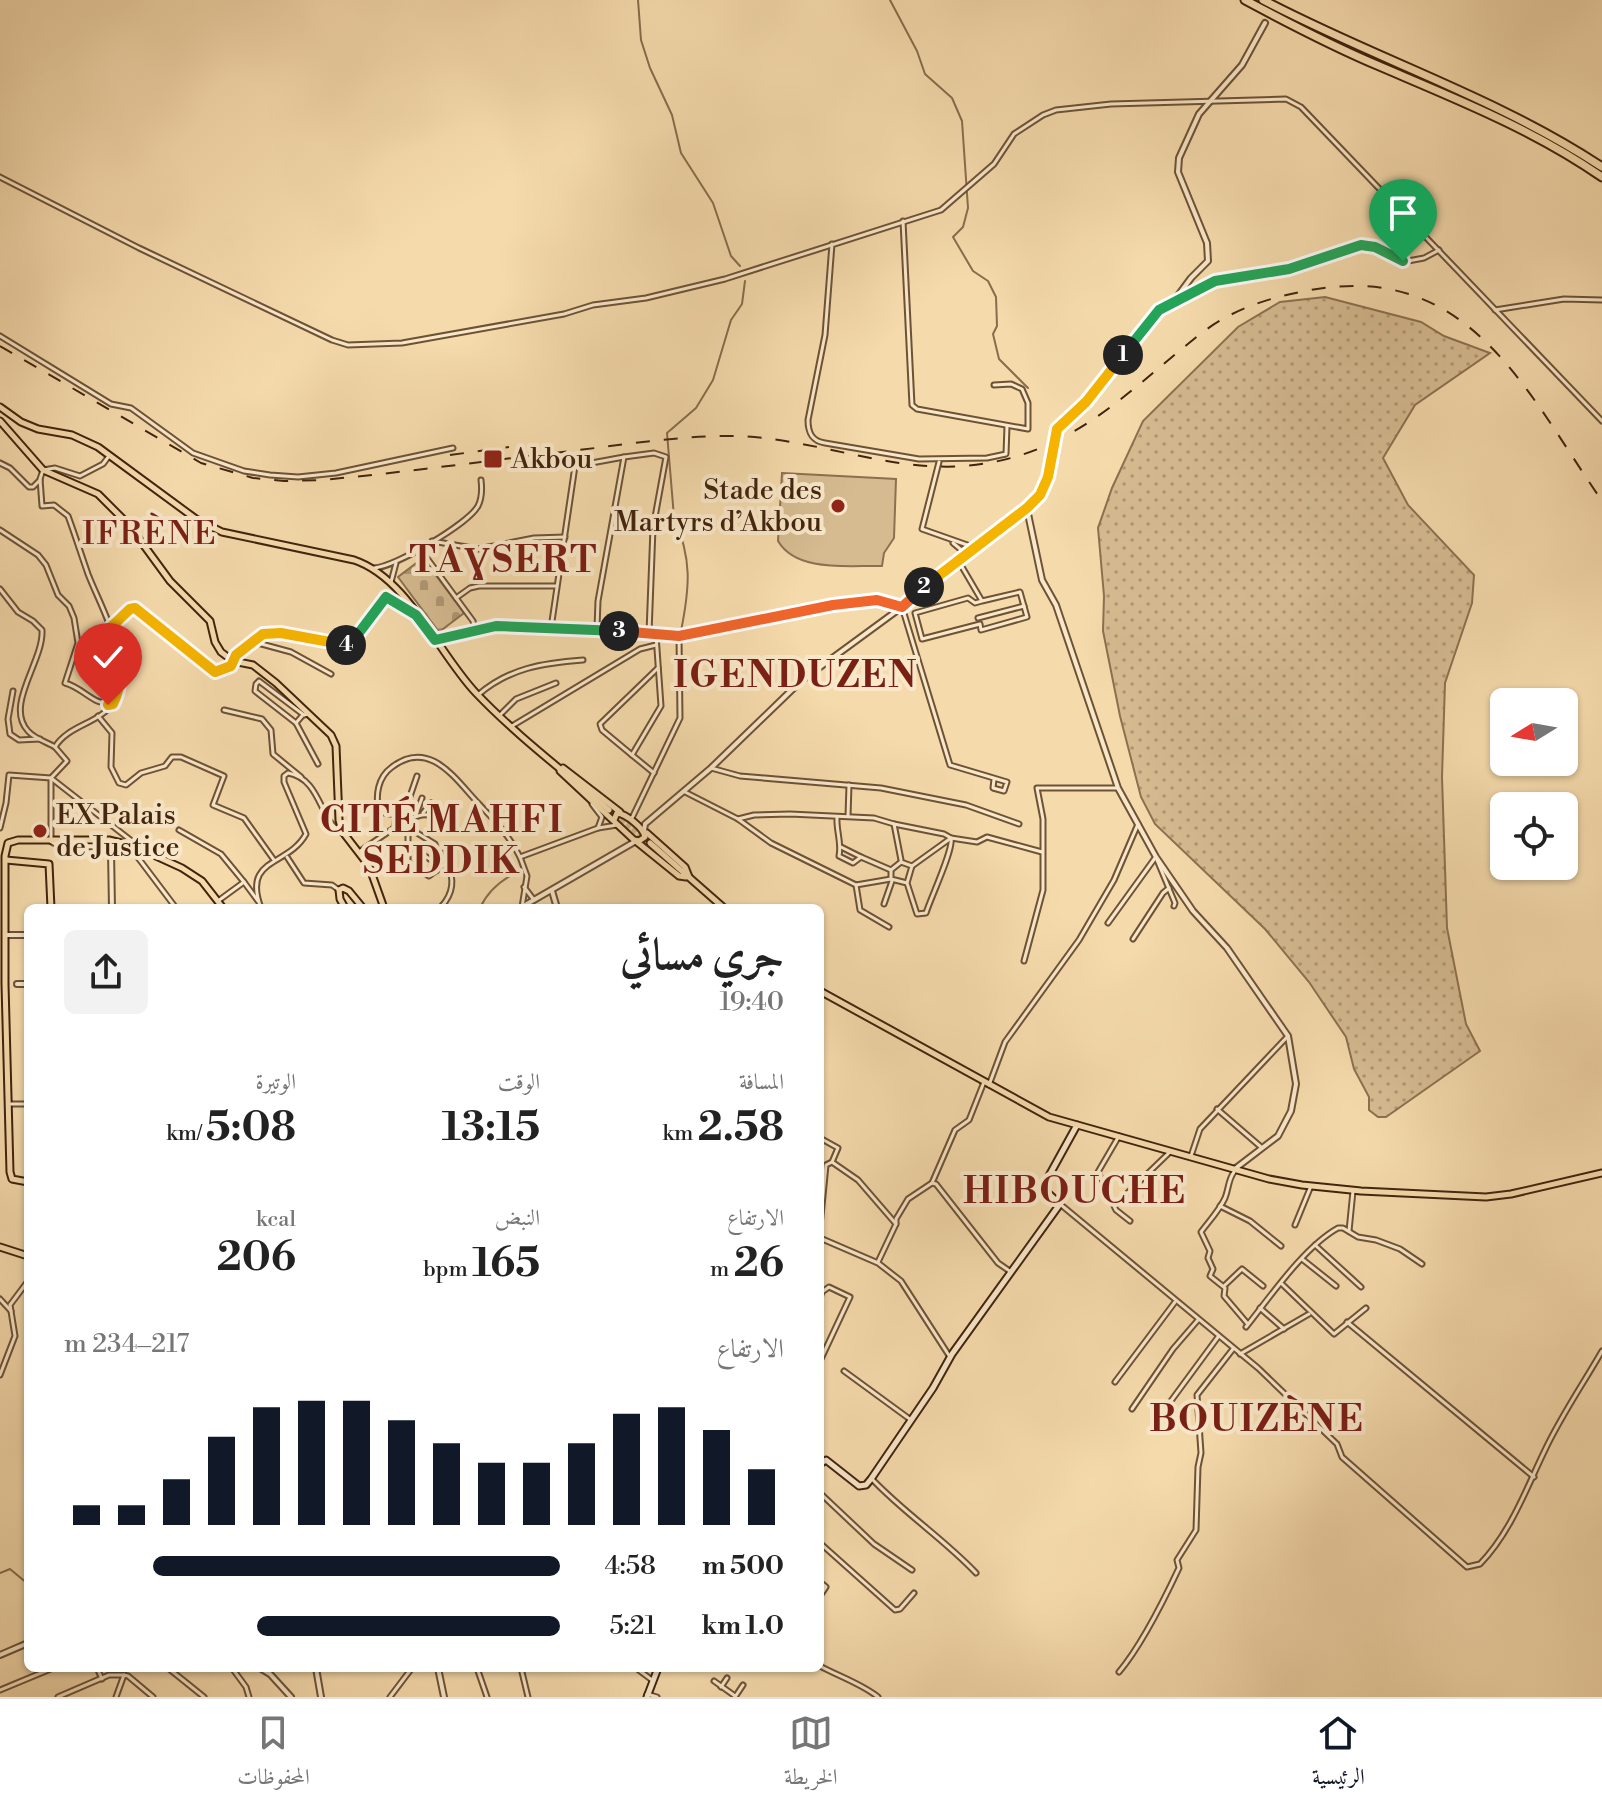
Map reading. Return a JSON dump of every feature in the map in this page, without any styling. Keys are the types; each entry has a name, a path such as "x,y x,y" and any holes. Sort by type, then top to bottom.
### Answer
{"highway":[{"path":"1245,0 1345,51 1490,113 1602,177"},
{"path":"1263,0 1323,32 1484,100 1547,132 1602,167"}],"main road":[{"path":"0,407 21,422 38,429 85,440 196,519 222,532 354,560 374,568 391,584 478,695 609,810"},
{"path":"0,421 43,470 98,494 129,525 170,581 210,621 221,652 233,661 253,665 331,735 336,746 342,831 375,878 383,904"},
{"path":"558,766 564,777 613,823 626,830 679,876 690,878"},
{"path":"558,766 569,771 637,826 645,827 685,867 690,878"},
{"path":"613,823 620,812"},
{"path":"636,841 644,839 645,827"},
{"path":"24,1181 12,1179 10,1172 5,935 6,848 10,842 109,840 134,844 202,881 220,904"},
{"path":"650,843 719,904"},
{"path":"6,860 47,862 51,868 51,904"},
{"path":"343,904 339,890 347,890 359,904"},
{"path":"824,993 1049,1117 1269,1179 1353,1190 1496,1196 1602,1173"},
{"path":"824,1463 859,1486 866,1485 871,1479 950,1357 1060,1204 1047,1192 1045,1183 1077,1125"},
{"path":"0,1247 24,1255"},
{"path":"647,1696 656,1672"}],"street":[{"path":"1174,301 1209,257 1207,243 1177,166 1193,124 1242,65 1265,23"},
{"path":"0,177 139,248 348,345 402,343 564,314 593,305 646,298 725,279 941,210 994,164 1014,134 1050,112 1111,104 1286,99 1296,103 1602,421"},
{"path":"903,221 912,405 917,409 1028,429 1028,403 1019,387 994,385"},
{"path":"832,244 825,335 808,420 809,434 818,442 939,461 1003,456 1006,452 1007,426"},
{"path":"645,827 681,791 711,768 790,690 902,607 1040,495 1048,477 1053,439 1060,424 1094,393 1156,313 1215,281 1281,271 1355,246 1375,247 1408,261 1440,250"},
{"path":"1495,310 1572,298 1602,300"},
{"path":"0,336 111,404 131,408 188,450 244,471 284,477 336,473 453,448"},
{"path":"551,628 575,466 654,453 666,457 653,528 649,633"},
{"path":"55,747 68,732 113,704 121,674 111,627 68,516 58,507 42,506 40,479 43,470 55,468 80,476 103,464 109,456"},
{"path":"596,630 598,601 624,457"},
{"path":"939,461 921,525 923,530 973,547"},
{"path":"0,463 10,468 29,487 40,479"},
{"path":"374,568 396,563 477,508 481,480"},
{"path":"1027,508 1042,580 1056,605 1118,788 1156,857 1193,911 1227,948 1288,1036 1293,1058 1294,1101 1283,1131 1236,1168 1220,1206 1201,1232 1210,1251 1208,1258 1213,1269 1210,1276 1223,1287 1224,1296 1247,1326 1302,1259 1338,1228 1400,1249 1422,1264"},
{"path":"0,530 38,555 46,565 58,595 69,606 78,643 65,683 80,688 99,704 113,704"},
{"path":"432,541 478,549 534,538 565,537"},
{"path":"950,540 965,554"},
{"path":"420,549 473,621 475,629"},
{"path":"958,560 982,601"},
{"path":"391,584 396,563"},
{"path":"456,598 479,586 557,586"},
{"path":"0,589 18,612 42,630 42,645 20,707 24,725 55,747 67,761 51,778 51,841 58,845 101,847 111,851 112,904"},
{"path":"980,624 922,639 915,613 968,598 975,603 1020,592 1024,606 1027,617 981,630 980,624 978,618 1024,606"},
{"path":"111,627 130,609 138,608 215,672 231,666 263,634 281,633 349,644 386,597 416,615"},
{"path":"435,640 496,626 679,636 833,605 877,600 902,607"},
{"path":"902,607 950,765 994,779"},
{"path":"632,755 661,706 656,634"},
{"path":"630,821 677,728 681,711 679,636"},
{"path":"254,642 291,652 331,674"},
{"path":"512,726 640,649 656,645"},
{"path":"478,695 502,676 526,667 583,660"},
{"path":"654,773 602,730 600,724 658,668"},
{"path":"296,723 307,714 259,681 255,691 296,723 318,764"},
{"path":"500,715 516,699 556,683"},
{"path":"13,691 8,719 10,734 19,740 40,739"},
{"path":"224,710 262,719 271,730 273,754 302,778 322,803 338,831 342,831"},
{"path":"98,716 112,733 111,767 119,783 126,785 141,773 165,766 172,757 181,757 224,776 213,805 244,818 274,860"},
{"path":"359,852 390,832 396,819 396,815 379,812 377,796 383,776 398,763 409,759 433,761 456,776 498,822 520,857 527,876 522,904"},
{"path":"711,768 740,776 881,788 966,805 1019,824"},
{"path":"258,902 256,878 274,860 286,855 306,834 284,782 284,776 288,773 302,778"},
{"path":"0,828 9,775 51,778 134,844 133,851 173,904"},
{"path":"417,776 406,808 408,862 429,876 448,862"},
{"path":"0,787 8,781"},
{"path":"848,816 849,785"},
{"path":"1024,961 1043,890 1042,811 1037,788 1118,788"},
{"path":"681,791 738,819 771,843 856,885 892,880 907,883"},
{"path":"584,795 602,817 598,828"},
{"path":"415,817 422,798"},
{"path":"0,803 6,803"},
{"path":"422,814 431,803"},
{"path":"620,812 633,813"},
{"path":"396,819 408,820 422,814 437,814 439,823"},
{"path":"738,819 778,814 874,818 951,838 977,842 987,837 1042,852"},
{"path":"837,817 836,829 841,847 839,856 853,863 861,857"},
{"path":"520,857 613,823"},
{"path":"894,824 901,862"},
{"path":"878,1263 908,1199 932,1183 955,1130 969,1120 1010,1033 1083,932 1114,880 1138,824"},
{"path":"409,828 435,844 439,857 436,871"},
{"path":"179,830 221,854 258,902"},
{"path":"621,849 626,830"},
{"path":"951,838 953,848 935,884 926,913 917,914 907,883 912,866 951,838"},
{"path":"528,904 636,841"},
{"path":"409,846 436,863"},
{"path":"841,847 891,870"},
{"path":"443,904 452,892 453,884 445,851"},
{"path":"286,855 304,883 332,885 339,890"},
{"path":"1156,857 1174,906"},
{"path":"1108,923 1156,857"},
{"path":"901,862 912,866"},
{"path":"891,870 901,862"},
{"path":"884,904 892,880 891,870"},
{"path":"218,901 244,882"},
{"path":"856,885 860,910 889,927"},
{"path":"524,887 534,900"},
{"path":"1133,939 1169,888"},
{"path":"552,891 556,904"},
{"path":"5,935 24,935"},
{"path":"17,984 24,984"},
{"path":"1191,1156 1200,1129 1288,1036"},
{"path":"8,1104 24,1104"},
{"path":"1217,1109 1261,1147"},
{"path":"1103,1183 1098,1172 1119,1136"},
{"path":"824,1140 838,1148 832,1162 826,1165 824,1185"},
{"path":"1130,1221 1114,1206 1171,1151"},
{"path":"832,1162 858,1180 896,1224"},
{"path":"932,1183 936,1184 998,1263 1012,1272"},
{"path":"1295,1225 1311,1186"},
{"path":"1349,1231 1353,1190"},
{"path":"1060,1204 1240,1354 1337,1444 1342,1457 1467,1567 1475,1567 1485,1559 1509,1523 1549,1443 1602,1351"},
{"path":"1220,1206 1250,1221 1281,1246"},
{"path":"824,1240 878,1263 901,1281 950,1357"},
{"path":"1315,1245 1361,1287"},
{"path":"1302,1259 1336,1286"},
{"path":"1223,1287 1240,1269 1263,1286"},
{"path":"1282,1284 1334,1334 1366,1308"},
{"path":"0,1375 15,1336 10,1305 24,1286"},
{"path":"824,1291 829,1287 850,1297 824,1352"},
{"path":"0,1299 11,1311"},
{"path":"1115,1382 1176,1301"},
{"path":"1260,1308 1284,1329"},
{"path":"1240,1354 1311,1313"},
{"path":"1132,1409 1173,1349 1198,1320"},
{"path":"1347,1322 1534,1477"},
{"path":"1154,1424 1218,1337"},
{"path":"1119,1672 1155,1616 1179,1568 1177,1560 1196,1530 1201,1453 1197,1395 1233,1349"},
{"path":"844,1371 911,1420"},
{"path":"871,1479 976,1573"},
{"path":"824,1497 874,1544 912,1570"},
{"path":"824,1547 895,1610 900,1609 914,1593"},
{"path":"0,1655 24,1645"},
{"path":"824,1668 867,1688 878,1697"},
{"path":"0,1690 43,1672"},
{"path":"99,1672 102,1680"},
{"path":"173,1672 204,1697"},
{"path":"235,1672 249,1697"},
{"path":"267,1672 291,1697"},
{"path":"317,1672 321,1697"},
{"path":"390,1697 409,1672"},
{"path":"439,1672 444,1697"},
{"path":"478,1672 487,1697"},
{"path":"522,1672 528,1697"},
{"path":"641,1672 652,1680"},
{"path":"58,1697 116,1674 128,1676 153,1697"},
{"path":"116,1697 124,1675"},
{"path":"721,1687 727,1678"},
{"path":"714,1681 735,1697 743,1685"},
{"path":"647,1696 657,1697"}],"green space":[{"path":"1325,297 1421,322 1444,336 1490,353 1415,405 1383,458 1408,505 1474,575 1472,603 1445,683 1442,777 1447,928 1466,1024 1480,1051 1386,1117 1378,1117 1369,1110 1369,1097 1354,1069 1346,1037 1309,982 1265,929 1155,824 1141,797 1103,631 1104,596 1098,528 1112,488 1143,421 1238,327 1280,302"},
{"path":"782,473 896,479 894,538 884,553 882,566 811,563 787,551 778,541"},
{"path":"423,558 464,613 439,632 398,577"}],"waterway":[{"path":"638,0 641,40 672,115 681,153 713,203 731,256 740,266"},
{"path":"890,0 917,51 925,74 952,98 962,121 968,208 963,227 953,237 973,271 988,281 996,297 997,326 993,334 999,359 1028,388"},
{"path":"681,631 688,573 684,546 674,517 667,433 696,408 713,380 731,320 742,304 745,281"},
{"path":"482,904 497,885 521,870"},
{"path":"0,1573 10,1569 24,1581"}],"tunnel":[{"path":"609,810 650,843"}],"railway":[{"path":"0,346 201,463 253,478 322,480 654,441 730,436 789,442 906,464 965,466 1002,460 1064,437 1119,401 1199,335 1238,311 1266,300 1311,290 1366,286 1412,295 1452,315 1487,343 1518,378 1602,501"},
{"path":"450,455 509,447"}],"place":[{"name":"Akbou","path":"493,459"},
{"name":"Stade des Martyrs d’Akbou","path":"838,506"},
{"name":"EX Palais de Justice","path":"40,831"}],"district":[{"name":"IFRÈNE","path":"150,534"},
{"name":"TAƔSERT","path":"504,561"},
{"name":"IGENDUZEN","path":"796,676"},
{"name":"CITÉ MAHFI SEDDIK","path":"442,842"},
{"name":"HIBOUCHE","path":"1075,1192"},
{"name":"BOUIZÈNE","path":"1257,1420"}],"route":[{"path":"108,705 113,704 121,681 111,627 135,608 215,672 231,666 236,655 263,634 281,633 349,644 386,597 416,615 435,640 496,626 679,636 833,605 877,600 902,607 1040,495 1048,477 1057,429 1094,393 1159,310 1215,281 1289,269 1355,246 1375,247 1403,261"}]}
